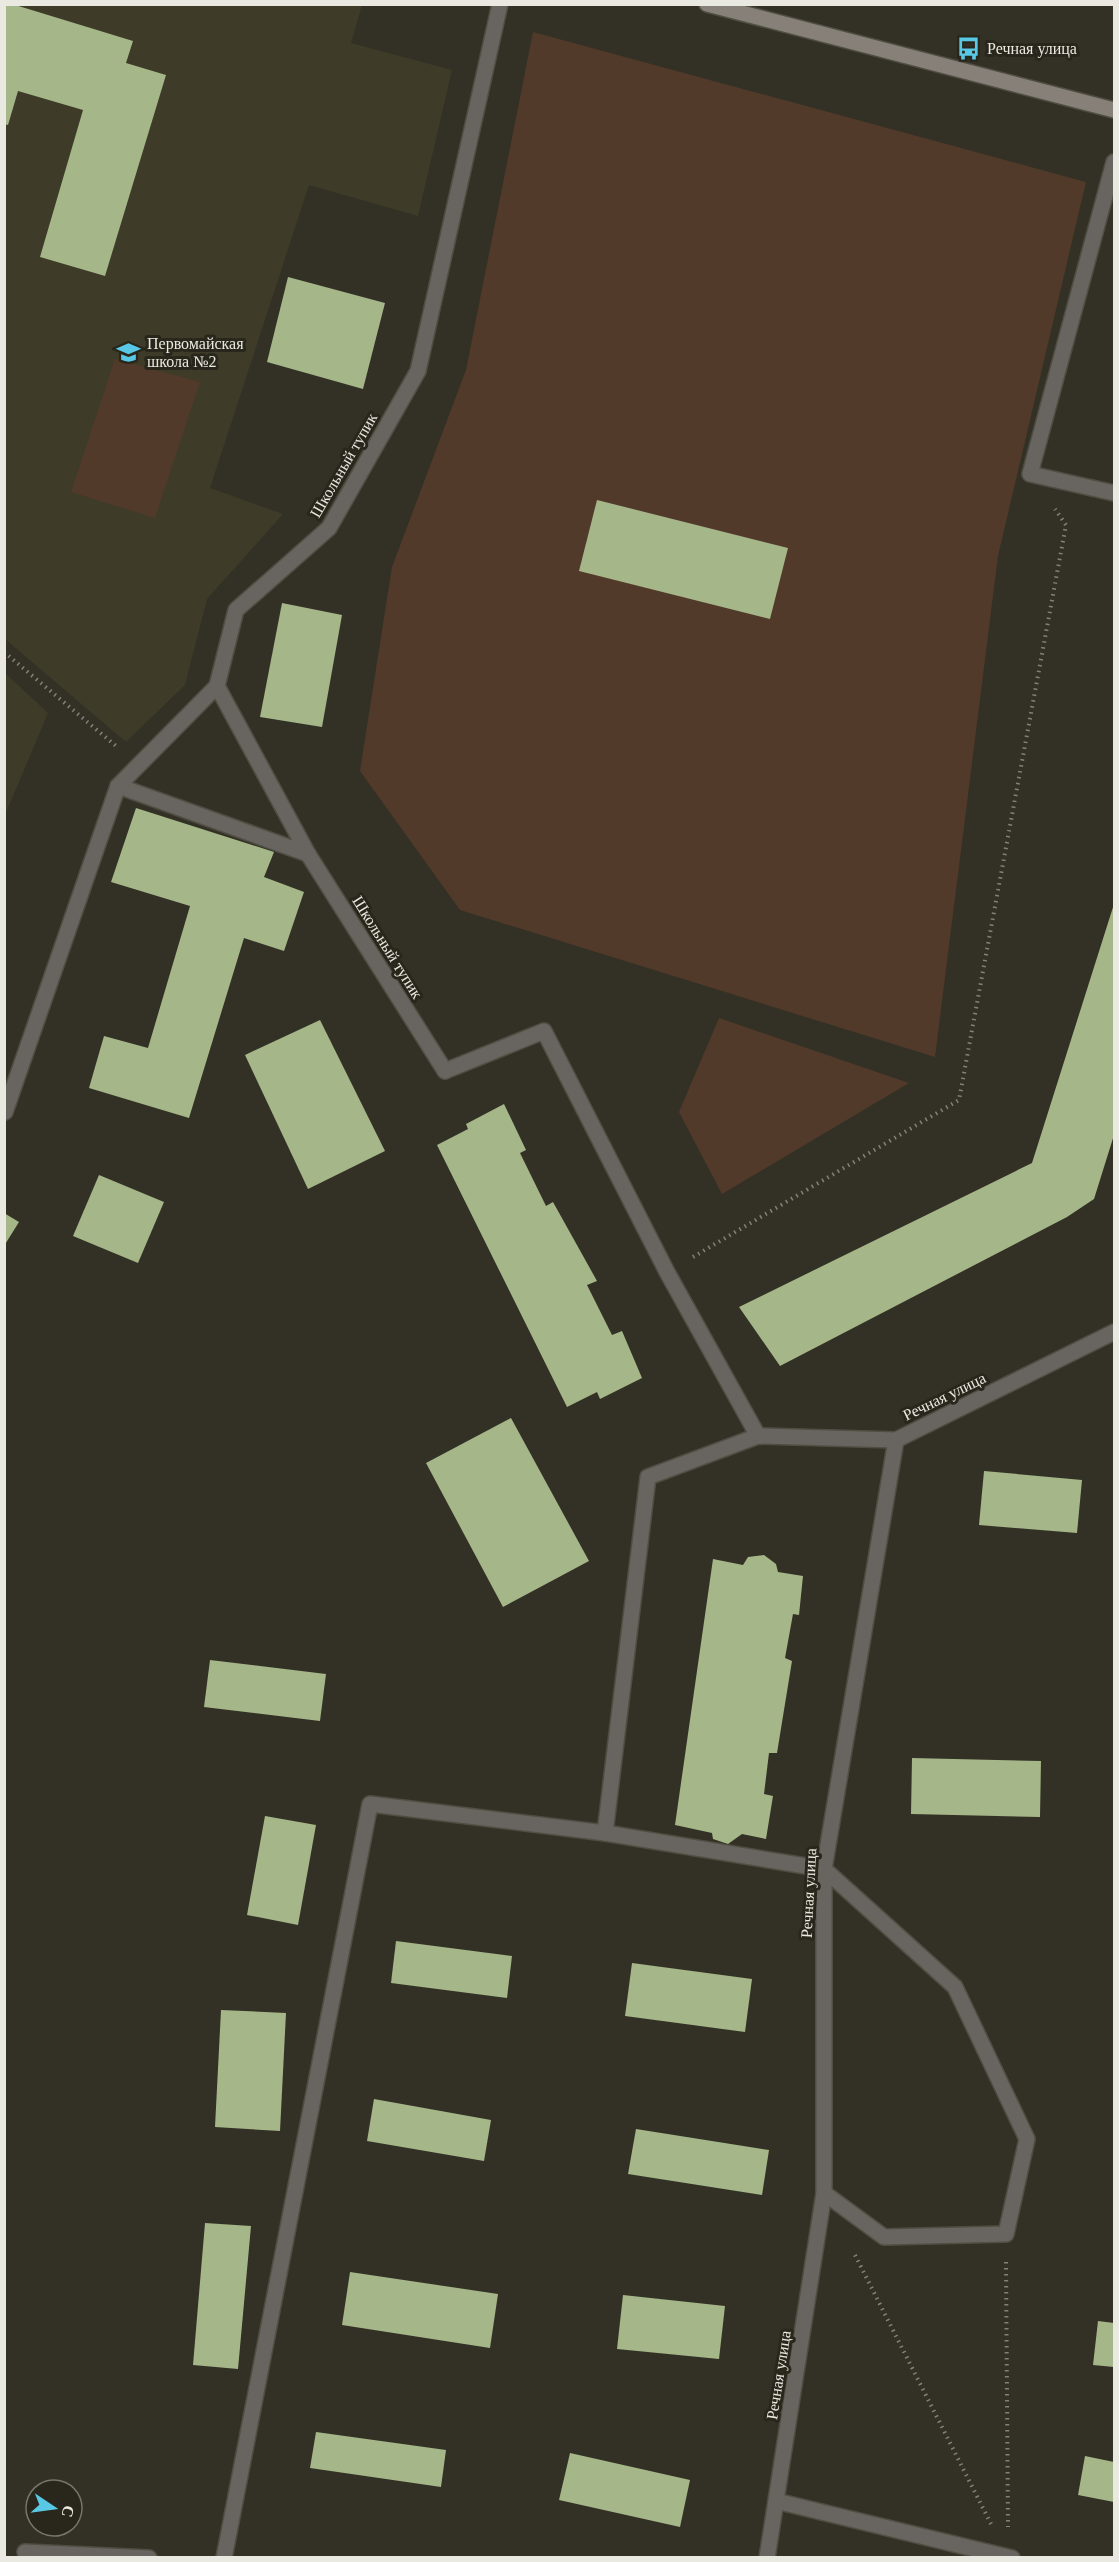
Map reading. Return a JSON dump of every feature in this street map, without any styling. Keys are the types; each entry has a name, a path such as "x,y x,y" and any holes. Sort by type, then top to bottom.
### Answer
{"main road":[{"path":"707,4 1114,110"}],"street":[{"name":"Школьный тупик","path":"500,4 418,371 329,528 236,610 217,686 308,854 445,1071 544,1031 667,1272"},
{"path":"1114,162 1030,474 1114,493"},
{"path":"5,1112 118,786 217,686"},
{"path":"118,786 308,854"},
{"path":"667,1272 758,1436"},
{"name":"Речная улица","path":"767,2558 824,2193 824,1869 896,1440 1114,1330"},
{"path":"605,1833 648,1477 758,1436 896,1440"},
{"path":"224,2558 370,1804 605,1833 824,1869 955,1987 1026,2139 1006,2234 884,2237 824,2193"},
{"path":"776,2501 1010,2557"},
{"path":"25,2552 149,2558"}],"path":[{"path":"667,1272 959,1101 1066,525 1030,474"},
{"path":"4,652 139,766"},
{"path":"1006,2234 1010,2557"},
{"path":"851,2246 1010,2557"}],"shaded area":[{"name":"Первомайская школа №2","path":"5,5 362,5 351,43 452,70 418,216 309,185 210,488 283,514 207,599 185,685 126,742 5,639"},
{"path":"533,32 1086,182 998,556 935,1057 460,910 360,771 392,567 466,370"},
{"path":"115,359 200,382 155,518 71,492"},
{"path":"5,673 48,713 5,815"},
{"path":"719,1018 909,1083 722,1194 679,1112"}],"building":[{"path":"4,4 12,4 133,41 126,63 166,75 105,276 40,257 83,110 18,91 8,125 4,124"},
{"path":"288,277 385,303 363,389 267,362"},
{"path":"597,500 788,548 770,619 579,571"},
{"path":"282,603 342,615 322,727 260,717"},
{"path":"136,808 274,852 264,877 304,892 284,951 244,938 189,1118 89,1088 104,1036 148,1048 190,906 111,882"},
{"path":"1114,904 1114,1135 1094,1199 1067,1217 780,1366 739,1307 1032,1163"},
{"path":"320,1020 385,1151 308,1189 245,1055"},
{"path":"504,1104 526,1150 520,1153 546,1206 553,1202 597,1281 587,1285 612,1335 622,1331 642,1378 600,1399 597,1392 567,1407 437,1145 468,1129 466,1124"},
{"path":"99,1175 164,1202 138,1263 73,1236"},
{"path":"4,1213 19,1222 4,1246"},
{"path":"511,1418 589,1561 503,1607 426,1463"},
{"path":"984,1471 1082,1480 1077,1533 979,1525"},
{"path":"764,1555 776,1564 778,1572 803,1576 799,1615 793,1614 785,1658 792,1661 777,1753 769,1753 764,1794 773,1796 766,1839 742,1834 728,1844 713,1839 712,1833 675,1825 713,1559 743,1565 748,1557"},
{"path":"210,1660 326,1674 320,1721 204,1707"},
{"path":"912,1758 1041,1761 1040,1817 911,1814"},
{"path":"265,1816 316,1825 298,1925 247,1915"},
{"path":"396,1941 512,1956 507,1998 391,1983"},
{"path":"632,1963 752,1979 745,2032 625,2016"},
{"path":"221,2010 286,2013 280,2131 215,2127"},
{"path":"374,2099 491,2120 484,2161 367,2141"},
{"path":"636,2129 769,2150 762,2195 628,2174"},
{"path":"205,2223 251,2226 238,2369 193,2365"},
{"path":"350,2272 498,2294 490,2348 342,2325"},
{"path":"623,2295 725,2306 719,2359 617,2349"},
{"path":"1098,2321 1114,2323 1114,2367 1093,2365"},
{"path":"316,2432 446,2450 441,2487 310,2468"},
{"path":"570,2453 690,2480 680,2527 559,2500"},
{"path":"1085,2456 1114,2462 1114,2502 1078,2495"}],"place":[{"name":"Речная улица","path":"969,48"},
{"name":"Первомайская школа №2","path":"129,352"}]}
